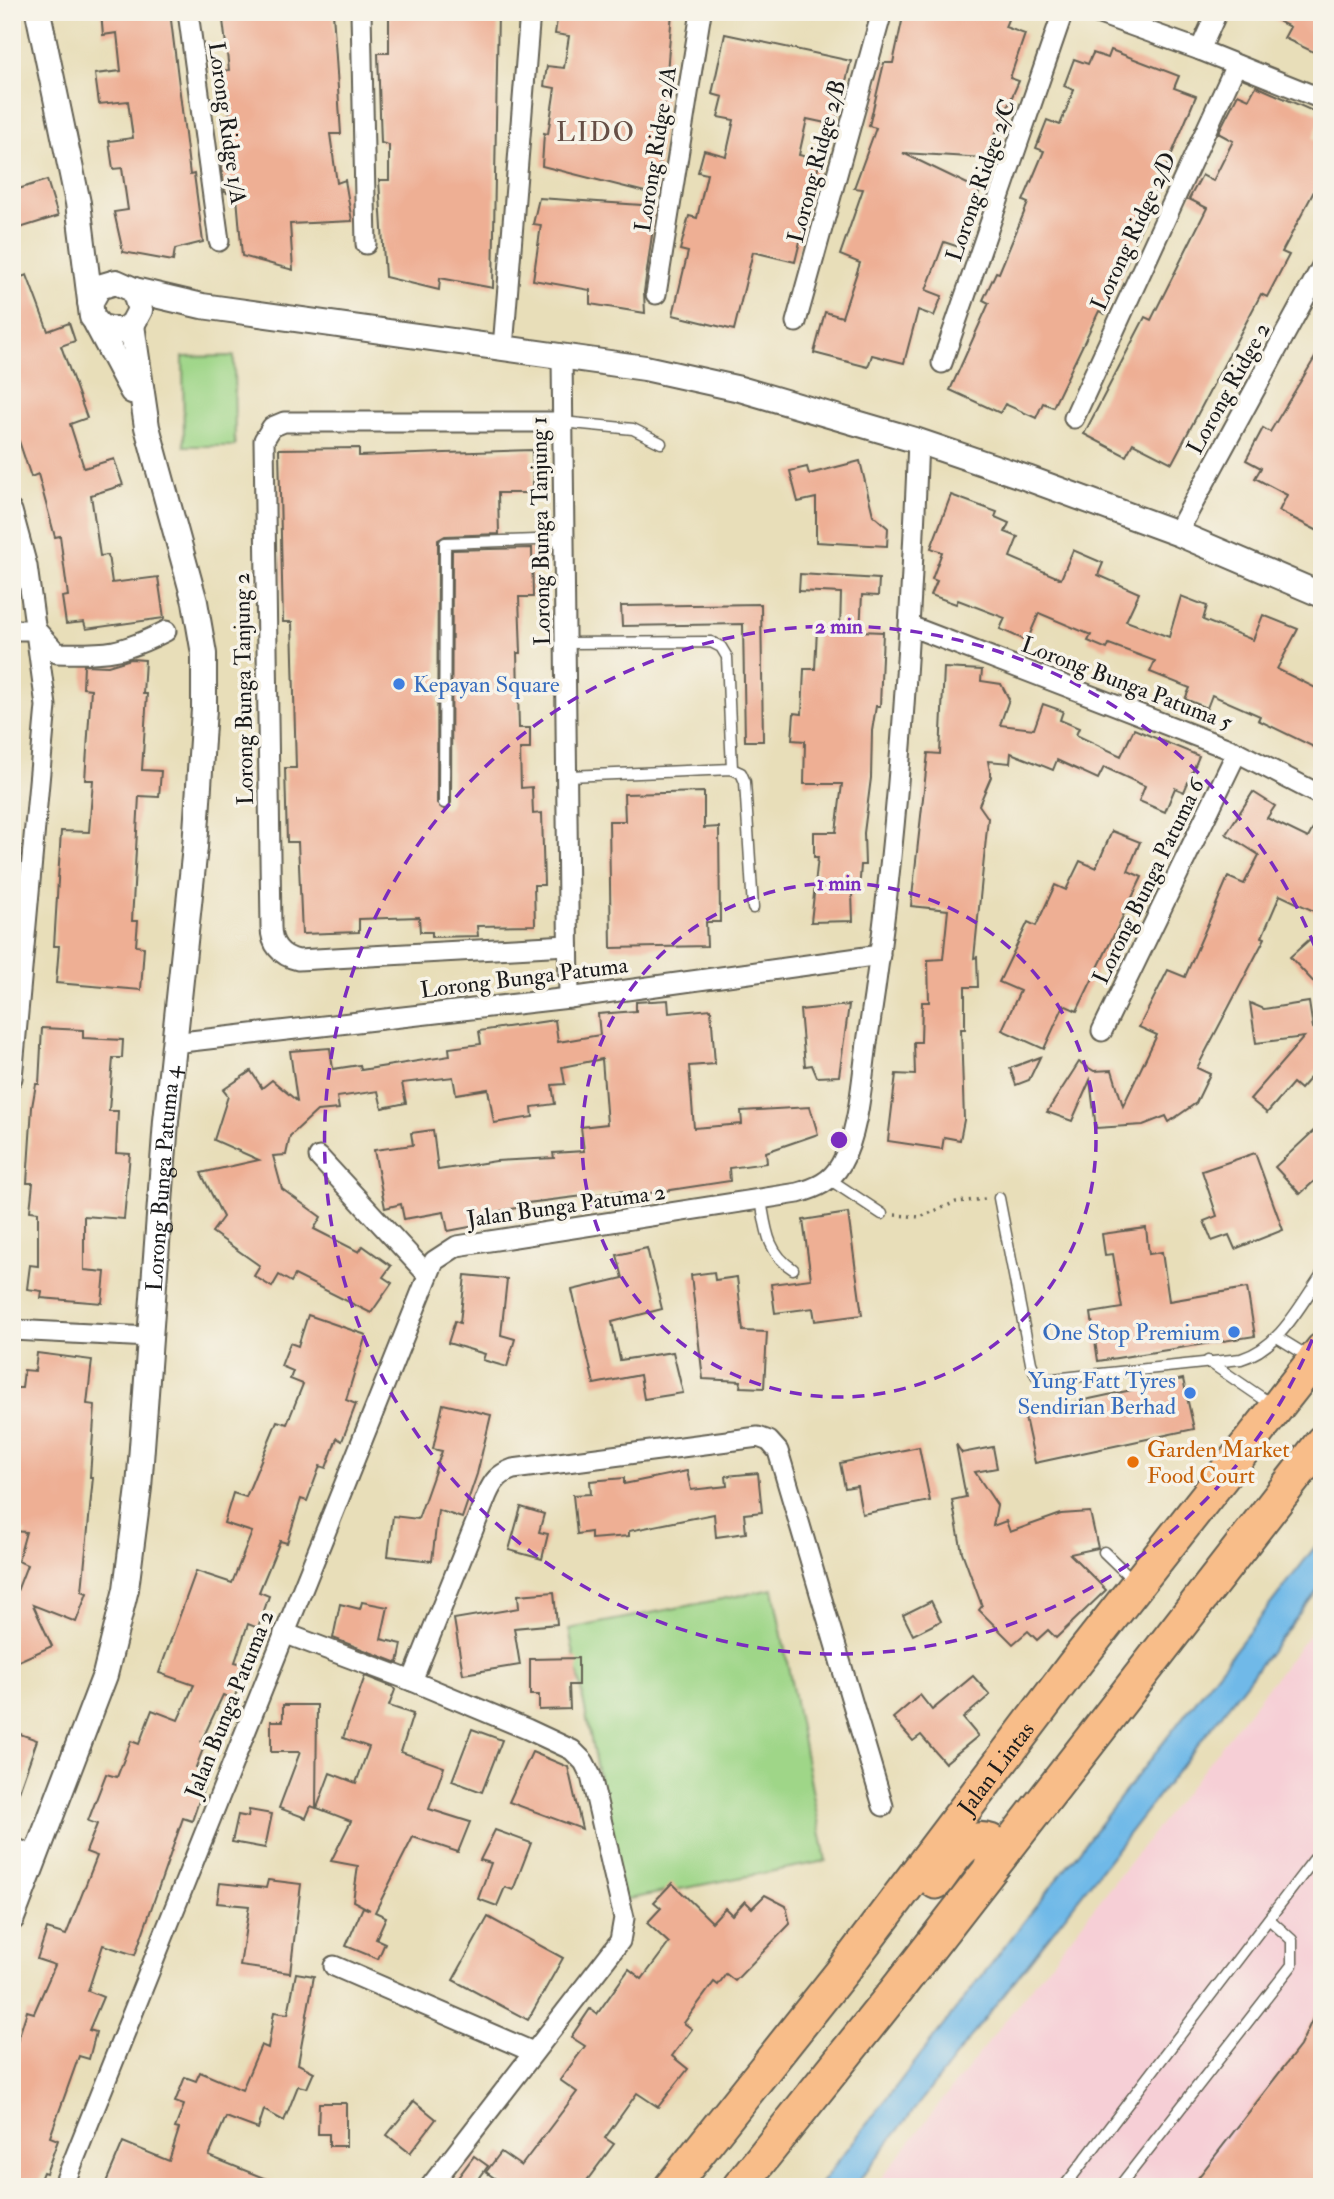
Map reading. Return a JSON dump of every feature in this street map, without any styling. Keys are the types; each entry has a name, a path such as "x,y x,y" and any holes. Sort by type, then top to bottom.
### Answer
{"highway":[{"name":"Jalan Lintas","path":"671,2187 1318,1355"},
{"path":"739,2187 1322,1442"},
{"path":"856,1952 901,1925 970,1840 980,1838 990,1841 995,1853 990,1869"}],"street":[{"path":"38,12 78,203 93,313 124,370 147,427"},
{"name":"Lorong Ridge 1/A","path":"188,12 219,241"},
{"path":"361,12 366,244"},
{"path":"503,348 530,12"},
{"name":"Lorong Ridge 2/A","path":"656,294 701,12"},
{"name":"Lorong Ridge 2/B","path":"796,322 882,12"},
{"name":"Lorong Ridge 2/C","path":"942,363 1063,12"},
{"path":"1094,12 1200,50 1322,99"},
{"path":"1200,50 1217,12"},
{"name":"Lorong Ridge 2/D","path":"1074,418 1236,65"},
{"path":"78,203 97,253 140,303 135,321 147,427"},
{"name":"Lorong Ridge 2","path":"1177,533 1322,266"},
{"path":"93,313 99,288 110,282 202,306 503,348 693,378 918,441 1177,533 1322,595"},
{"path":"93,313 114,331 135,321 202,306"},
{"name":"Lorong Bunga Tanjung 1","path":"562,357 569,776 569,998"},
{"name":"Lorong Bunga Tanjung 2","path":"562,422 284,422 272,426 264,440 271,927 274,943 284,955 298,960 568,945"},
{"name":"Lorong Bunga Patuma 4","path":"12,1918 116,1637 139,1488 173,1043 195,847 205,676 195,602 147,427"},
{"path":"830,1179 840,1166 852,1136 880,955 911,626 918,441"},
{"path":"12,511 27,566 46,706 12,1078"},
{"name":"Lorong Bunga Patuma 5","path":"911,626 1237,752 1322,796"},
{"path":"12,630 36,630 57,653 100,654 129,649 166,631"},
{"name":"Lorong Bunga Patuma 6","path":"1102,1031 1237,752"},
{"name":"Lorong Bunga Patuma","path":"173,1043 569,998 880,955"},
{"path":"319,1157 427,1274"},
{"name":"Jalan Bunga Patuma 2","path":"63,2187 427,1274 443,1252 457,1246 761,1200 813,1189 830,1179"},
{"path":"12,1330 150,1337"},
{"path":"412,1681 487,1495 493,1482 502,1473 513,1469 758,1437 769,1441 778,1451 883,1806"},
{"path":"284,1633 412,1681 572,1750 584,1762 591,1776 624,1917 624,1930 620,1941 430,2187"},
{"path":"12,1847 36,1857"},
{"path":"334,1966 533,2052"}],"lane":[{"path":"562,422 633,429 661,443"},
{"path":"444,803 445,543 565,539"},
{"path":"566,643 711,642 722,647 727,657 732,769"},
{"path":"569,776 732,769 740,773 746,782 752,908"},
{"path":"830,1179 882,1214"},
{"path":"999,1198 1036,1375 1044,1380 1241,1359 1257,1354 1278,1337 1322,1275"},
{"path":"761,1200 772,1250 779,1260 793,1269"},
{"path":"1278,1337 1318,1355"},
{"path":"1208,1361 1276,1408"},
{"path":"1104,1552 1138,1586"},
{"path":"1063,2187 1322,1849"},
{"path":"1119,2187 1292,1965 1292,1940 1269,1919"}],"path":[{"path":"882,1214 920,1217 957,1202 999,1198"}],"shaded area":[{"path":"1322,1618 1322,2187 874,2187"}],"green space":[{"path":"234,356 235,446 184,446 183,357"},
{"path":"773,1589 826,1861 623,1900 569,1629"}],"water":[{"path":"1322,1538 1322,1585 854,2187 818,2187"}],"building":[{"path":"101,12 170,12 190,175 194,174 203,242 175,249 173,261 123,252 114,212 128,210 122,168 113,169 109,141 133,138 128,101 99,104 95,74 121,71 117,33 103,35"},
{"path":"222,12 333,12 341,134 330,134 337,183 345,180 352,221 290,224 293,270 242,256 237,197 225,192 221,167 233,158 228,97 220,97 215,72 229,70"},
{"path":"389,12 498,12 493,288 440,278 439,290 385,277 379,180 389,180 389,145 381,143 378,53 389,53"},
{"path":"558,12 672,12 657,195 542,166 544,133 548,134 555,88 544,86 547,66 564,68 569,36 555,34"},
{"path":"904,12 1011,12 1005,27 1025,34 1010,78 1019,81 985,158 903,153 980,190 959,247 944,242 926,290 942,296 934,316 918,310 904,363 872,355 868,367 814,353 825,312 842,317 860,263 840,255 863,189 854,188 876,128 869,126 884,63 893,63"},
{"path":"1260,12 1322,12 1322,56 1284,38 1290,27"},
{"path":"725,34 851,61 835,125 807,119 799,155 820,160 795,262 753,252 734,330 673,315 688,252 680,250 689,216 697,218 707,174 698,172 704,150 726,156 734,120 718,117 723,97 712,94"},
{"path":"1111,50 1179,76 1174,88 1196,96 1105,314 1099,311 1053,407 1043,403 1036,418 1005,404 1000,413 950,390 989,303 983,300 996,272 999,273 1028,203 1023,201 1044,151 1036,148 1047,120 1060,125 1074,90 1064,86 1074,59 1088,64 1093,53 1108,58"},
{"path":"1256,86 1322,115 1313,138 1322,143 1322,176 1282,252 1289,255 1267,297 1261,294 1172,463 1133,443 1126,456 1084,434 1145,317 1151,320 1207,208 1189,199 1202,175 1213,181 1233,141 1218,133 1238,94 1249,99"},
{"path":"47,180 58,216 20,228 12,191"},
{"path":"539,198 656,206 644,292 645,313 590,304 590,290 533,280 541,225 533,224"},
{"path":"27,275 48,331 69,323 75,341 61,346 87,418 70,424 84,468 114,459 123,485 91,495 100,556 108,555 112,583 158,577 164,618 86,629 84,622 66,624 62,597 68,596 60,536 55,537 38,474 31,477 19,441 12,444 12,280"},
{"path":"1322,346 1322,533 1279,511 1287,495 1255,478 1261,468 1246,460 1263,428 1270,432"},
{"name":"Kepayan Square","path":"359,448 359,456 532,450 533,493 498,493 499,534 445,536 438,540 437,803 445,810 451,803 452,550 532,548 533,597 519,597 521,653 517,653 519,728 530,728 530,749 520,749 521,788 532,787 533,814 542,813 544,885 534,885 535,925 477,926 478,936 432,937 432,932 420,932 419,917 359,919 359,932 302,934 298,842 287,842 285,768 296,768 292,622 283,622 279,449"},
{"path":"860,461 873,515 888,528 887,546 816,542 816,498 798,502 790,471 807,467 809,474"},
{"path":"951,495 997,512 995,517 1009,523 1005,532 1018,537 1010,557 1061,579 1073,550 1103,563 1098,575 1139,593 1126,621 1169,637 1181,596 1207,606 1203,620 1253,640 1263,615 1298,629 1277,669 1322,691 1322,751 1258,720 1260,716 1212,695 1207,708 1185,699 1190,688 1150,672 1155,661 1109,644 1107,649 1088,641 1091,635 1039,613 1027,641 1000,629 1005,618 958,600 956,604 931,595 937,581 932,579 942,552 931,548"},
{"path":"800,574 879,579 878,596 862,595 860,631 883,632 880,706 876,706 872,731 871,778 864,833 865,865 861,865 859,893 852,893 853,921 811,922 818,857 814,857 814,832 836,832 842,784 804,784 805,741 792,740 794,713 802,714 804,669 815,669 817,629 840,630 841,593 799,591"},
{"path":"761,604 763,741 745,741 743,624 622,626 621,606"},
{"path":"131,659 145,660 143,694 147,694 142,770 161,771 159,797 139,796 132,921 138,921 136,946 144,947 141,990 56,983 59,946 54,946 61,831 89,832 93,780 85,780 91,689 83,688 84,665 108,666"},
{"path":"944,668 982,670 981,681 1001,684 1009,699 1000,725 1034,729 1043,704 1063,711 1060,720 1079,728 1076,735 1121,756 1134,729 1199,756 1184,792 1175,788 1165,812 1139,801 1145,786 1104,767 1098,779 1057,760 1053,770 1011,753 1010,763 988,761 991,777 979,805 988,818 974,958 977,957 978,987 965,987 965,1029 961,1029 964,1120 960,1140 944,1137 942,1149 888,1141 896,1074 915,1075 914,1042 921,1042 922,1002 929,1002 928,960 943,959 948,910 911,906 928,753 940,754"},
{"path":"704,792 704,828 719,827 720,922 706,922 707,946 611,948 609,821 625,821 624,794"},
{"path":"1253,792 1275,806 1267,818 1308,838 1322,812 1322,915 1280,895 1262,937 1265,938 1197,1068 1210,1074 1196,1103 1169,1122 1166,1116 1143,1125 1096,1128 1090,1080 1072,1121 1047,1112 1079,1062 1094,1071 1112,1070 1123,1106 1157,1035 1139,1027 1168,970 1185,977 1228,877 1244,884 1259,855 1226,834"},
{"path":"1112,831 1140,842 1128,871 1142,877 1077,1011 1064,1005 1044,1049 1002,1030 1020,991 999,982 1028,922 1036,926 1055,885 1066,890 1080,861 1096,868"},
{"path":"1310,939 1322,952 1322,991 1290,957"},
{"path":"668,1000 669,1013 711,1009 715,1064 689,1066 694,1128 742,1124 741,1111 810,1107 818,1134 766,1152 767,1163 729,1168 730,1181 624,1197 623,1191 528,1203 528,1206 473,1216 475,1226 448,1231 444,1212 404,1219 401,1204 385,1208 374,1150 413,1145 411,1133 433,1130 438,1170 496,1161 554,1158 553,1153 584,1151 581,1127 607,1124 602,1059 562,1067 565,1084 552,1085 555,1104 532,1107 533,1117 494,1123 488,1089 456,1094 453,1077 402,1083 406,1103 382,1108 378,1091 337,1097 339,1109 317,1111 290,1136 286,1155 273,1156 282,1189 321,1217 314,1229 359,1252 363,1246 391,1266 383,1277 392,1283 371,1313 295,1275 291,1282 279,1275 272,1287 254,1276 260,1266 212,1232 223,1217 201,1173 259,1160 214,1140 228,1096 223,1090 251,1071 262,1088 272,1080 297,1101 290,1051 330,1048 333,1069 360,1065 361,1070 450,1056 449,1048 481,1044 479,1031 555,1020 558,1042 600,1035 598,1014 636,1011 636,1002"},
{"path":"1309,1002 1313,1028 1322,1035 1322,1064 1300,1089 1293,1083 1267,1113 1250,1099 1304,1037 1256,1043 1250,1003 1264,1009"},
{"path":"849,1005 839,1076 817,1077 812,1065 805,1066 800,1010"},
{"path":"42,1028 83,1030 83,1038 123,1040 122,1058 113,1058 109,1111 118,1111 116,1153 130,1154 124,1219 84,1216 84,1270 105,1272 102,1303 41,1298 42,1291 27,1289 30,1265 38,1266 38,1212 30,1211 33,1183 27,1183 32,1107 36,1084 39,1084"},
{"path":"1040,1057 1029,1080 1016,1085 1010,1068"},
{"path":"1322,1123 1322,1174 1300,1194 1275,1167"},
{"path":"1255,1153 1283,1230 1235,1249 1229,1235 1212,1241 1204,1221 1217,1216 1202,1171"},
{"path":"848,1213 862,1315 815,1321 813,1308 775,1313 771,1284 811,1279 803,1220"},
{"path":"1146,1228 1149,1254 1162,1252 1169,1301 1247,1288 1255,1336 1098,1361 1091,1313 1122,1308 1113,1254 1105,1255 1102,1234"},
{"path":"647,1248 662,1309 612,1322 620,1360 673,1352 683,1393 644,1399 640,1375 594,1384 572,1290 623,1278 617,1255"},
{"path":"714,1272 715,1280 737,1277 743,1331 767,1332 764,1388 740,1387 741,1381 703,1379 691,1275"},
{"path":"465,1275 507,1279 501,1335 515,1339 507,1367 483,1360 485,1354 448,1343 455,1321 460,1323"},
{"path":"308,1315 366,1335 346,1400 356,1404 342,1441 337,1438 326,1468 320,1466 307,1501 301,1499 287,1543 280,1541 259,1592 269,1596 258,1628 248,1624 235,1662 246,1665 234,1699 223,1695 201,1742 205,1744 196,1767 209,1772 192,1821 183,1818 135,1955 103,1945 88,1991 103,1997 89,2030 96,2032 89,2059 79,2056 50,2137 58,2140 46,2173 43,2172 37,2187 12,2187 12,2058 27,2011 34,2013 55,1965 37,1959 47,1929 66,1935 97,1856 86,1852 97,1824 88,1821 106,1774 117,1777 131,1741 139,1744 152,1710 178,1720 194,1685 159,1673 196,1571 232,1583 252,1532 224,1523 233,1493 246,1497 277,1421 287,1424 303,1384 290,1379 293,1371 281,1366 290,1343 298,1346"},
{"path":"37,1353 92,1360 87,1404 95,1405 90,1477 93,1477 82,1591 87,1593 76,1622 33,1605 52,1646 12,1664 12,1604 27,1565 18,1561 26,1532 12,1531 12,1388 22,1388 24,1370 35,1371"},
{"path":"1183,1379 1194,1429 1035,1463 1024,1413"},
{"path":"443,1404 491,1415 477,1474 462,1518 438,1510 432,1561 388,1556 393,1516 418,1519 442,1451 433,1449"},
{"path":"956,1444 962,1453 993,1447 997,1468 975,1472 997,1505 993,1526 1006,1521 1010,1532 1061,1514 1090,1512 1098,1548 1070,1554 1106,1590 1056,1638 1048,1630 1037,1640 1028,1631 1013,1644 979,1610 982,1606 962,1552 952,1500 966,1497"},
{"path":"919,1447 930,1501 862,1514 857,1486 845,1488 840,1463"},
{"path":"687,1471 691,1490 727,1486 726,1476 758,1473 762,1512 744,1514 746,1533 716,1537 714,1514 629,1531 629,1536 591,1539 591,1532 577,1534 573,1495 591,1494 590,1481 624,1478 624,1484"},
{"path":"521,1507 544,1514 539,1532 548,1534 542,1559 509,1550"},
{"path":"554,1592 557,1624 514,1628 520,1665 463,1674 454,1619 519,1608 518,1595"},
{"path":"931,1601 941,1621 913,1635 903,1615"},
{"path":"362,1602 388,1607 381,1639 402,1644 398,1663 333,1638 340,1604 360,1609"},
{"path":"578,1658 578,1685 569,1685 570,1709 539,1710 539,1695 530,1695 530,1659"},
{"path":"365,1676 393,1687 395,1690 389,1706 413,1714 401,1752 444,1767 429,1809 470,1822 458,1852 413,1837 375,1912 386,1917 376,1939 385,1943 378,1959 346,1946 363,1907 370,1910 353,1901 358,1866 331,1861 351,1821 317,1808 330,1773 356,1783 369,1747 343,1738"},
{"path":"973,1676 990,1695 963,1718 978,1736 945,1763 921,1735 913,1741 893,1718 920,1695 932,1710"},
{"path":"283,1705 317,1705 316,1808 311,1806 306,1818 279,1808 300,1752 271,1752 271,1721 283,1721"},
{"path":"472,1729 502,1740 482,1792 452,1781"},
{"path":"12,1731 37,1740 15,1803 12,1803"},
{"path":"532,1752 568,1767 582,1829 509,1802"},
{"path":"249,1810 272,1814 265,1848 232,1842 238,1815 248,1817"},
{"path":"495,1830 531,1843 513,1890 505,1887 497,1906 478,1899 491,1863 480,1860"},
{"path":"268,1880 301,1884 290,1973 240,1966 249,1906 217,1903 220,1883 266,1888"},
{"path":"672,1883 712,1922 725,1908 732,1915 745,1901 752,1908 765,1895 786,1906 790,1924 735,1981 726,1974 718,1985 714,1982 684,2023 692,2029 672,2056 688,2069 658,2107 637,2093 605,2138 614,2144 582,2187 507,2187 486,2172 501,2152 521,2166 577,2092 560,2080 585,2046 571,2037 590,2009 597,2014 629,1969 642,1979 669,1943 647,1923 661,1908 654,1902"},
{"path":"488,1917 563,1958 528,2020 453,1980"},
{"path":"296,1973 314,1976 298,2064 314,2072 307,2088 298,2086 284,2121 264,2110 258,2129 226,2117 209,2156 286,2187 104,2187 123,2142 169,2161 179,2129 175,2128 184,2105 175,2102 185,2077 196,2081 200,2072 242,2090 261,2045 268,2048 274,2012 288,2014"},
{"path":"1322,1999 1322,2187 1191,2187 1300,2046"},
{"path":"414,2101 436,2119 410,2153 387,2135"},
{"path":"319,2103 346,2103 346,2146 329,2146 329,2134 318,2134"},
{"path":"474,2156 488,2166 473,2187 451,2187"}],"place":[{"name":"Kepayan Square","path":"399,684"},
{"name":"One Stop Premium","path":"1234,1332"},
{"name":"Yung Fatt Tyres Sendirian Berhad","path":"1190,1393"},
{"name":"Garden Market Food Court","path":"1133,1462"}],"district":[{"name":"LIDO","path":"596,132"}]}
